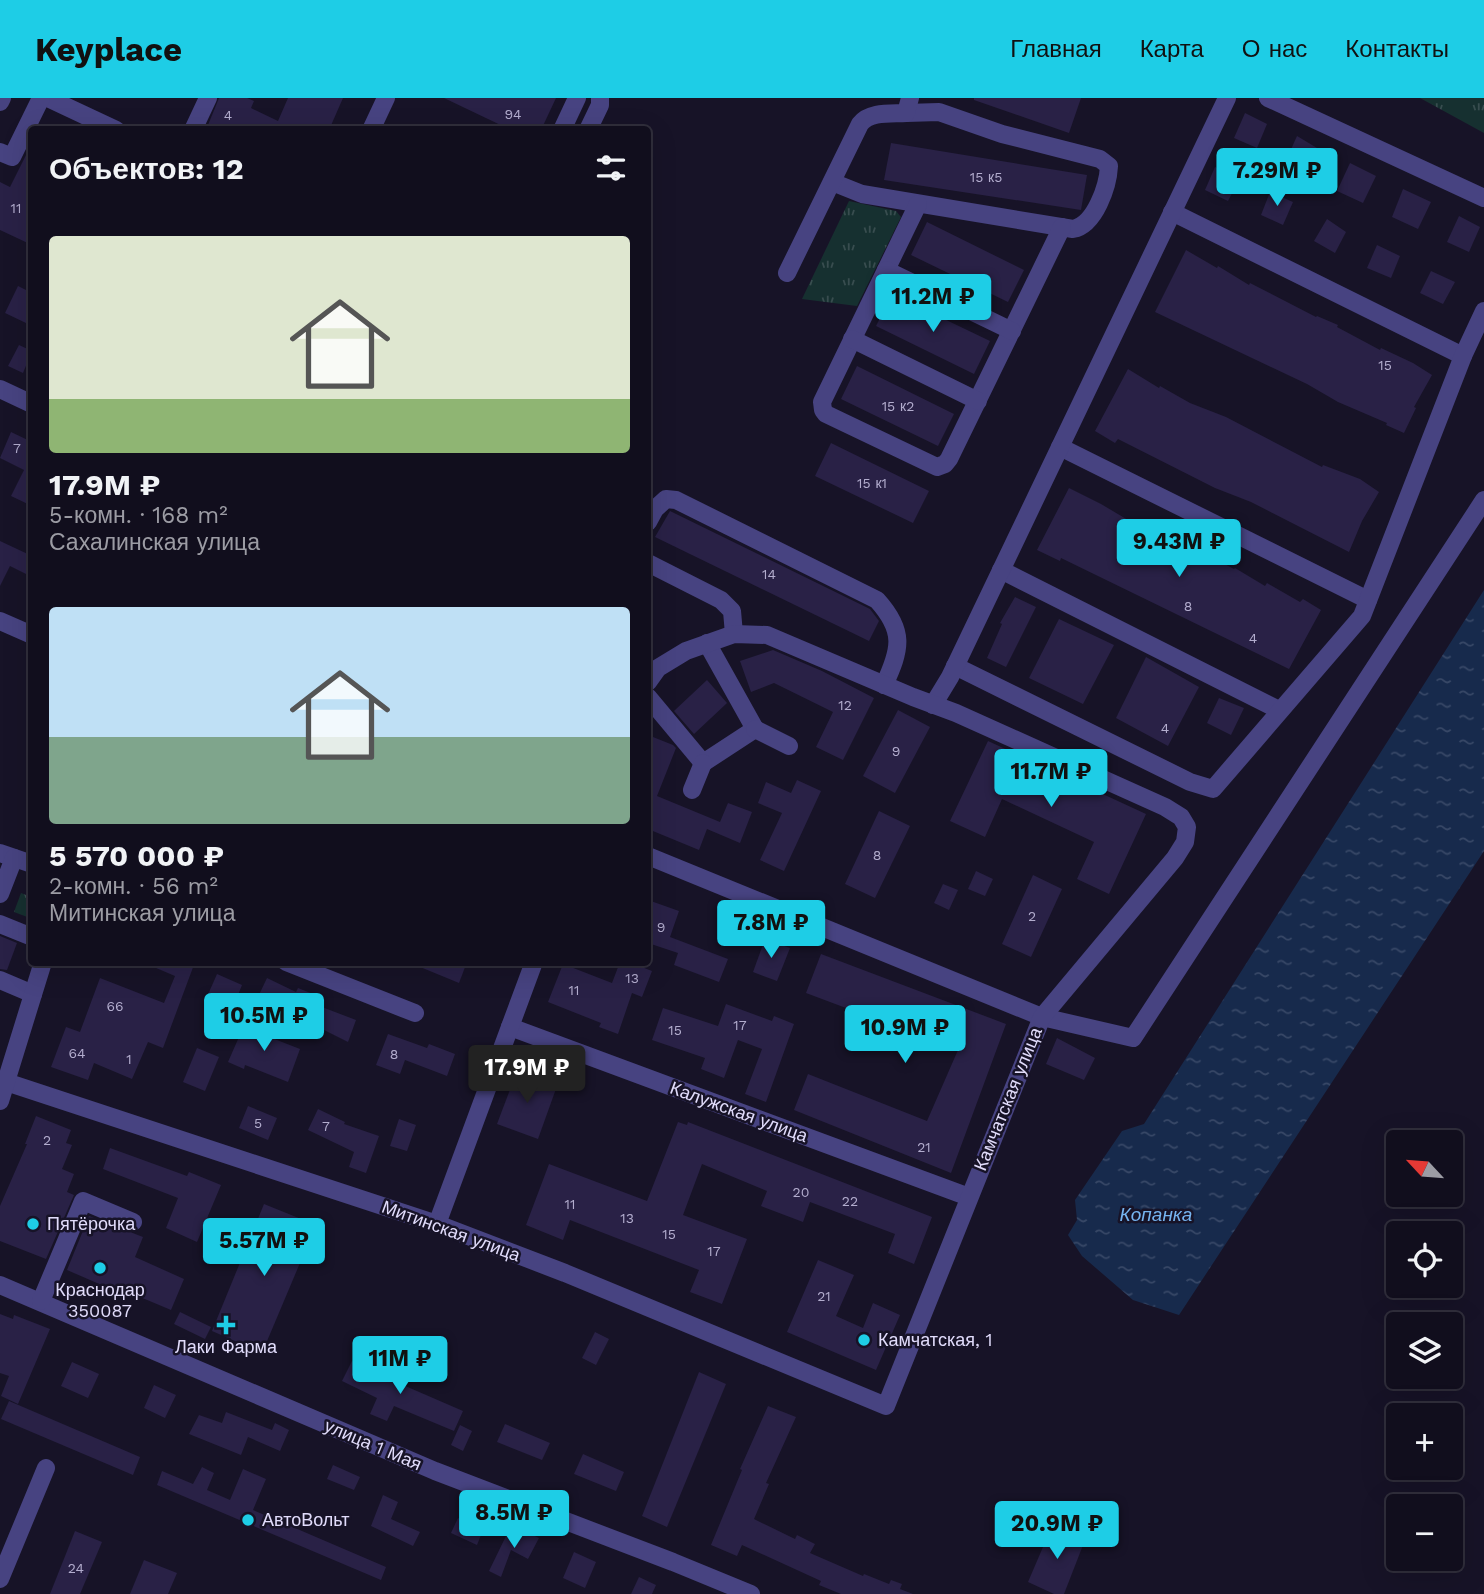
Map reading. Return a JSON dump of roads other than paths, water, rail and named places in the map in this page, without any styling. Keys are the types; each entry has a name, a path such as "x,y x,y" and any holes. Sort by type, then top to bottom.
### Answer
{"street":[{"path":"0,152 12,157 41,98"},
{"path":"48,98 108,126"},
{"path":"195,126 208,98"},
{"path":"373,126 386,98"},
{"path":"564,126 577,98"},
{"path":"590,126 600,105 600,98"},
{"path":"651,678 658,668 686,651 707,643 734,634 767,635 933,705 955,666 1227,98"},
{"path":"1268,98 1484,198"},
{"path":"787,273 832,182 864,118 908,106 939,112 1002,134 1105,161 1108,171 1102,200 1078,229 855,193 832,182"},
{"path":"918,204 824,396 823,410 826,414 932,466 942,466 949,459 1062,227"},
{"path":"1172,212 1462,356"},
{"path":"886,270 1012,331"},
{"path":"955,666 1190,782 1213,789 1362,616 1462,356 1484,311"},
{"path":"852,339 978,401"},
{"path":"0,389 28,402"},
{"path":"1060,447 1368,600"},
{"path":"651,516 654,509 666,499 676,500 877,600 896,627 899,642 897,658 884,685"},
{"path":"651,857 1042,1017 1133,1038 1484,500"},
{"path":"651,565 721,600 732,611 734,634"},
{"path":"1001,570 1279,710"},
{"path":"0,621 28,633"},
{"path":"707,643 755,729 789,746"},
{"path":"651,702 703,763"},
{"name":"Камчатская улица","path":"886,1406 1042,1017 1175,858 1185,842 1187,827 1181,817 1165,807 933,705"},
{"path":"692,790 703,763 755,729"},
{"path":"0,894 7,856 28,863"},
{"path":"0,925 28,936"},
{"path":"3,1093 42,966"},
{"path":"296,966 415,1013"},
{"path":"437,1224 533,966"},
{"path":"0,980 33,994"},
{"name":"Калужская улица","path":"510,1027 969,1197"},
{"name":"Митинская улица","path":"3,1093 437,1224 565,1273 886,1406"},
{"path":"41,1301 83,1201 133,1222"},
{"name":"улица 1 Мая","path":"0,1285 435,1471 751,1594"},
{"path":"0,1579 46,1468"}],"water":[{"name":"Копанка","path":"1484,590 1484,851 1179,1315 1133,1300 1082,1256 1068,1235 1077,1220 1075,1200 1122,1131 1144,1124"}],"place":[{"name":"Пятёрочка","path":"33,1224"},
{"name":"Краснодар 350087","path":"100,1268"},
{"name":"Лаки Фарма","path":"226,1325"},
{"name":"Камчатская, 1","path":"864,1340"},
{"name":"АвтоВольт","path":"248,1520"}]}
